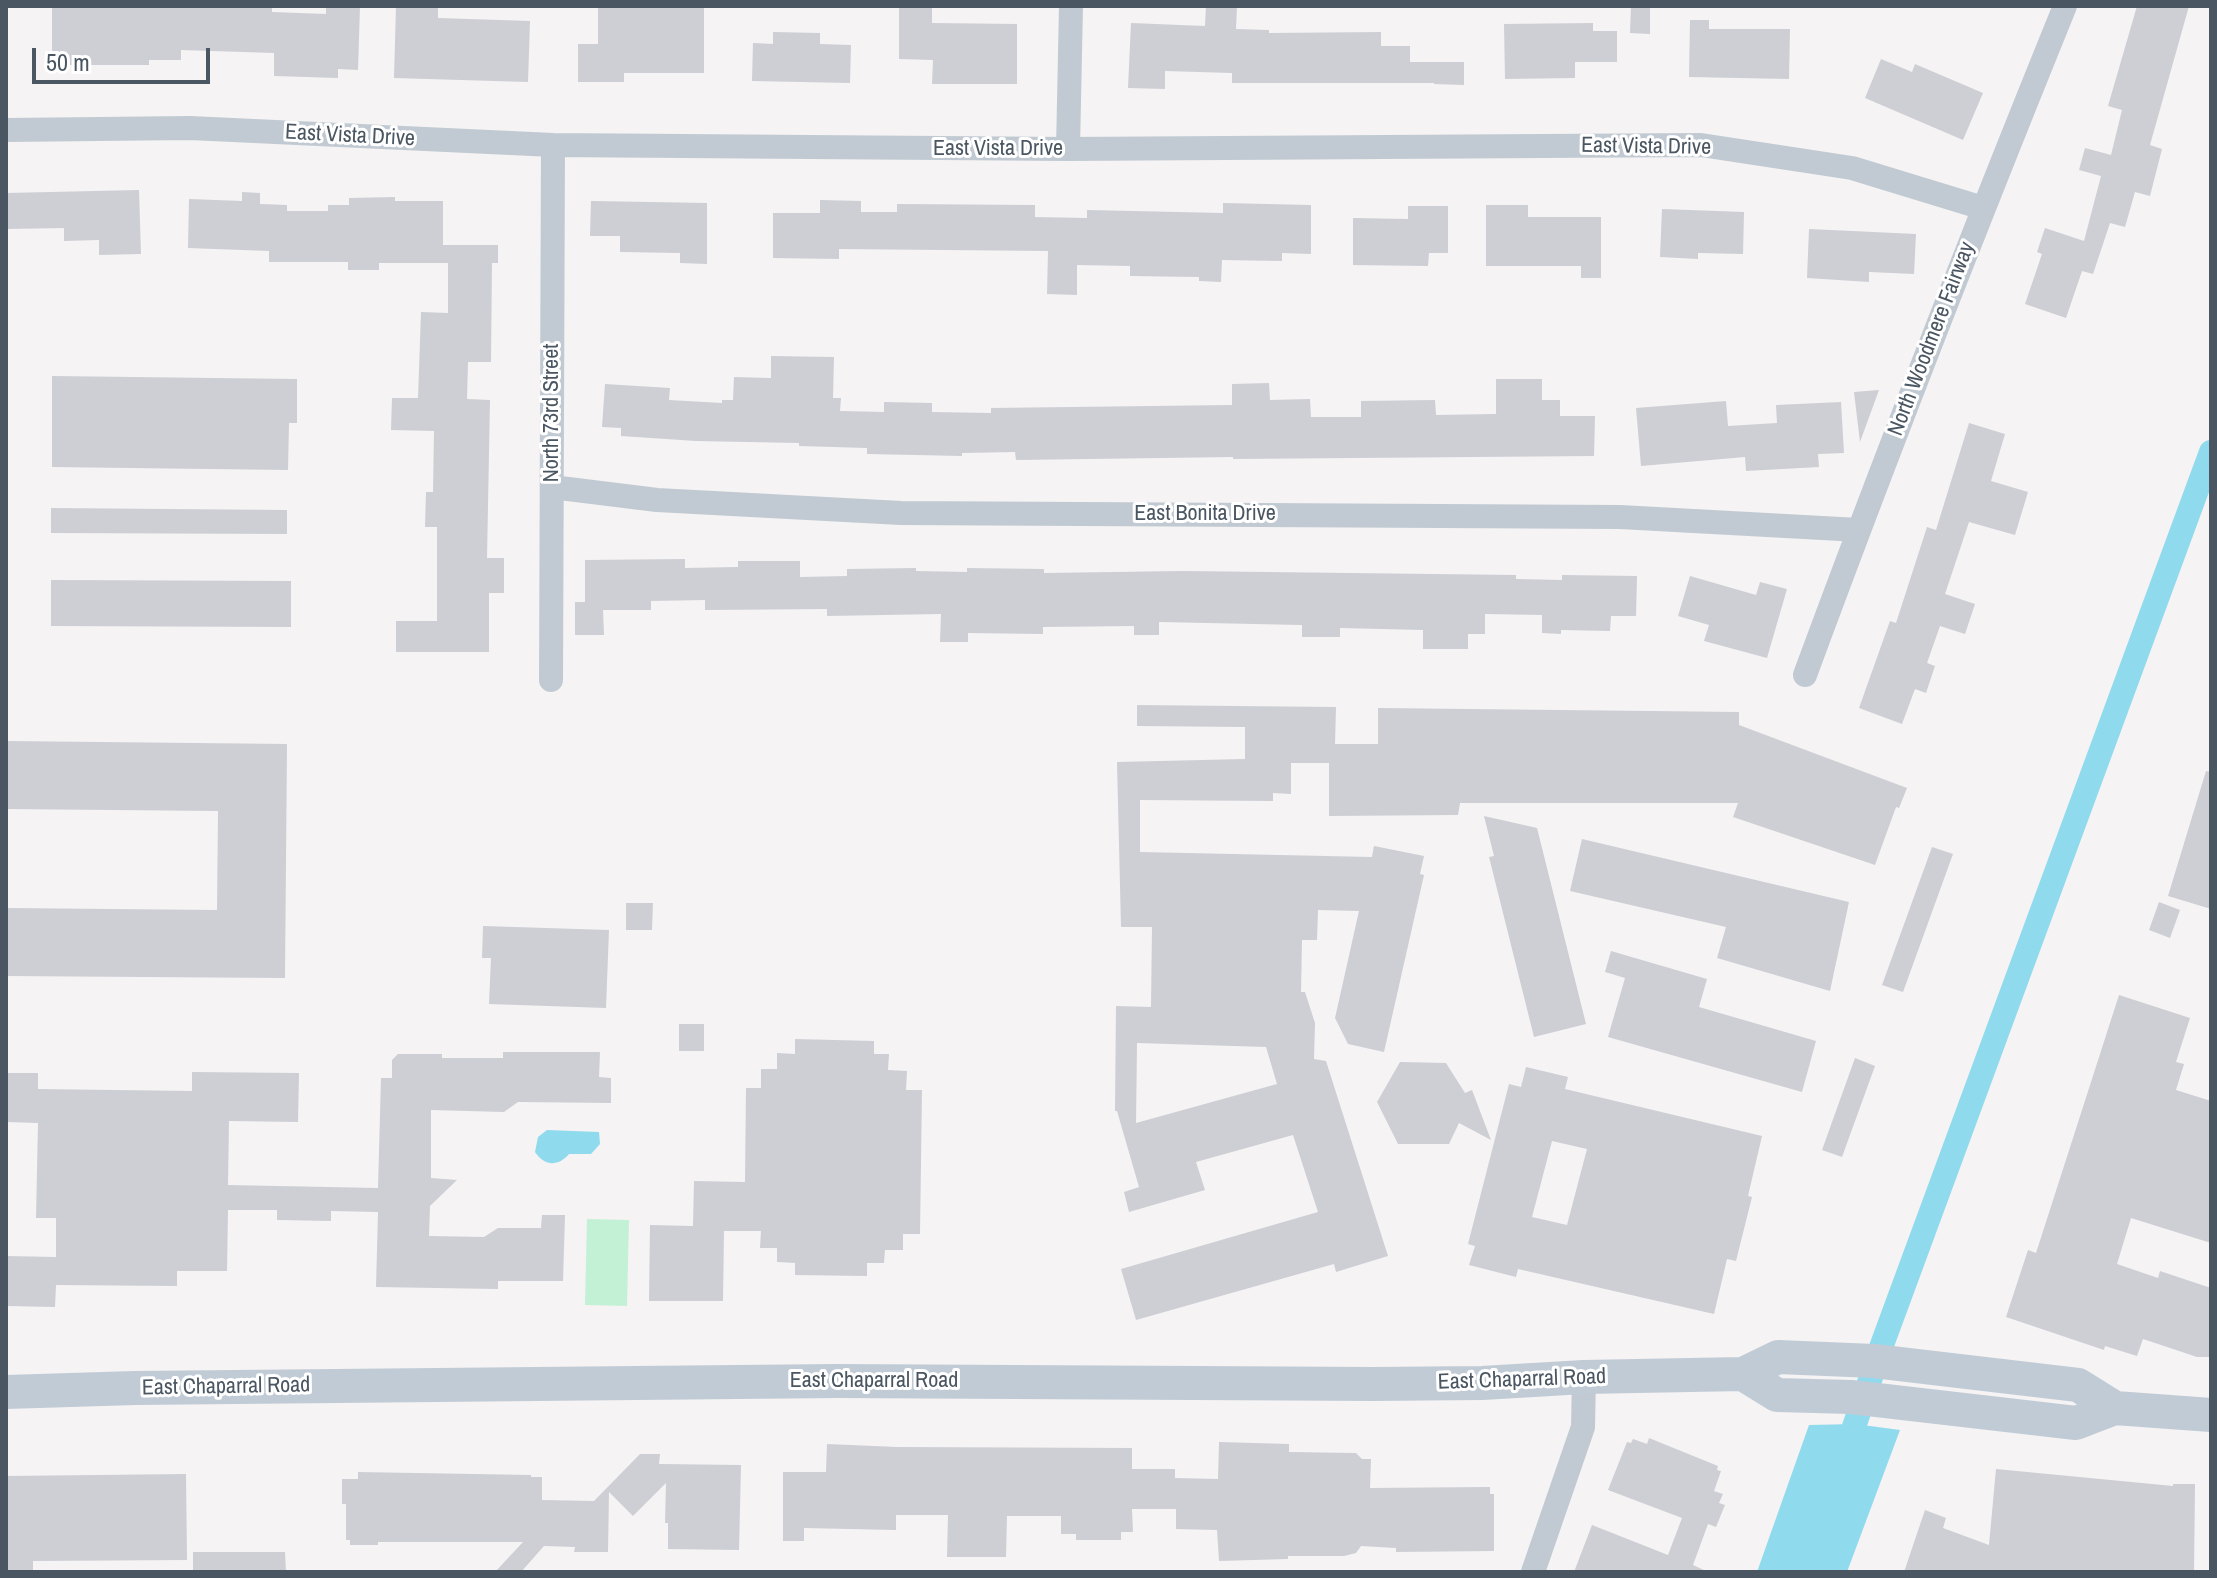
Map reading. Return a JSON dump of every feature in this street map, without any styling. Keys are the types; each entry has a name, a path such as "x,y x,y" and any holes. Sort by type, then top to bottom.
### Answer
{"main road":[{"name":"East Chaparral Road","path":"6,1392 837,1381 1482,1383 1584,1377 1743,1374 1778,1357 1813,1357 2078,1385 2115,1408"},
{"name":"East Chaparral Road","path":"1743,1374 1777,1395 1851,1397 2076,1423 2115,1408 2211,1415"}],"street":[{"path":"1068,149 1071,6"},
{"name":"North Woodmere Fairway","path":"1805,675 1983,208 2065,6"},
{"name":"East Vista Drive","path":"6,130 190,128 553,145 1068,149 1701,145 1852,168 1983,208"},
{"name":"North 73rd Street","path":"551,680 553,145"},
{"name":"East Bonita Drive","path":"552,487 657,500 901,513 1620,517 1859,530"},
{"path":"1533,1572 1583,1427 1584,1377"}],"green space":[{"path":"587,1219 629,1220 627,1306 585,1305"}],"water":[{"path":"547,1130 599,1132 600,1144 591,1154 569,1154 556,1163 547,1162 535,1152 538,1137"},
{"path":"1855,1424 1900,1430 1847,1572 1757,1572 1809,1425"}],"building":[{"path":"52,6 272,6 272,12 326,14 326,6 360,6 358,70 338,69 338,78 274,76 274,53 181,50 181,60 149,60 149,65 52,65"},
{"path":"396,6 438,6 438,18 530,21 528,82 394,78"},
{"path":"598,6 704,6 704,73 624,73 624,82 578,82 578,44 598,44"},
{"path":"1206,6 1237,6 1236,29 1269,30 1269,33 1381,32 1381,46 1410,46 1410,62 1464,62 1464,85 1232,83 1232,73 1165,71 1165,89 1128,88 1131,23 1205,26"},
{"path":"1631,6 1650,6 1650,34 1630,33"},
{"path":"2137,6 2189,6 2150,145 2162,149 2150,196 2135,192 2125,227 2110,223 2093,274 2082,271 2066,318 2025,304 2042,254 2037,252 2045,228 2084,241 2101,176 2079,170 2085,148 2111,155 2122,110 2108,106"},
{"path":"899,7 932,8 932,23 1017,24 1017,84 932,84 933,60 899,59"},
{"path":"1690,20 1709,20 1709,29 1790,29 1789,79 1689,77"},
{"path":"1593,23 1593,31 1617,31 1617,62 1575,62 1575,78 1505,79 1504,24"},
{"path":"773,32 820,33 820,44 851,45 850,83 752,81 753,43 773,44"},
{"path":"1881,59 1912,72 1915,64 1983,93 1963,140 1865,98"},
{"path":"139,190 141,254 99,255 99,240 64,241 64,228 6,229 6,193"},
{"path":"242,192 260,193 260,204 287,205 287,211 328,211 328,205 349,205 349,198 395,197 395,201 443,201 443,245 498,245 498,263 492,263 491,362 468,362 467,399 490,400 487,558 504,558 504,593 489,593 489,652 396,652 396,621 437,621 437,527 425,527 426,492 433,492 434,431 391,430 392,398 418,398 421,312 448,313 448,263 379,263 379,270 348,270 348,262 269,262 269,251 188,248 189,199 242,201"},
{"path":"820,200 861,201 861,212 897,212 897,204 1035,205 1035,217 1087,218 1087,210 1223,213 1223,203 1311,205 1311,254 1282,253 1282,261 1222,260 1221,282 1199,281 1199,277 1130,276 1130,266 1077,265 1077,295 1047,294 1048,251 839,249 839,259 773,258 773,213 820,213"},
{"path":"591,201 707,203 707,264 680,263 680,253 620,252 620,236 590,236"},
{"path":"1486,205 1528,205 1528,217 1601,217 1601,278 1581,278 1581,266 1486,266"},
{"path":"1408,206 1448,206 1448,253 1429,253 1428,266 1353,265 1353,218 1408,219"},
{"path":"1662,209 1744,212 1743,254 1698,253 1698,259 1660,257"},
{"path":"1809,229 1916,234 1914,274 1869,272 1869,282 1807,278"},
{"path":"771,356 834,357 833,398 841,398 840,411 884,412 884,402 932,403 932,412 991,413 991,408 1232,405 1232,384 1269,383 1270,400 1310,399 1311,417 1361,417 1361,401 1435,400 1436,415 1496,414 1496,379 1542,379 1542,400 1560,400 1560,416 1595,416 1594,456 1016,460 1015,452 962,453 962,456 867,454 867,448 799,446 799,443 621,436 621,428 602,427 605,384 670,388 669,400 722,403 722,400 733,400 734,377 771,378"},
{"path":"52,376 297,379 297,423 289,423 288,470 52,467"},
{"path":"1879,390 1860,442 1854,392"},
{"path":"1726,401 1728,426 1777,423 1776,405 1841,402 1844,453 1818,454 1819,467 1746,471 1745,457 1641,466 1636,408"},
{"path":"1969,423 2005,434 1991,481 2028,492 2015,535 1969,522 1945,594 1975,604 1965,634 1940,626 1927,663 1935,666 1926,693 1915,689 1902,724 1859,708 1890,621 1896,623 1927,527 1936,530"},
{"path":"51,508 287,510 287,534 51,533"},
{"path":"685,559 685,568 738,567 738,561 800,561 800,577 847,576 847,569 916,568 916,571 967,572 967,568 1044,569 1044,573 1183,571 1516,575 1516,579 1562,580 1562,575 1637,576 1636,616 1611,616 1610,631 1561,630 1561,634 1542,633 1542,615 1485,614 1485,634 1468,634 1468,649 1423,649 1423,630 1340,628 1340,637 1302,637 1302,625 1159,622 1159,635 1134,635 1134,626 1043,627 1043,634 968,633 968,642 940,642 941,614 827,616 827,609 705,610 705,600 651,601 651,610 603,610 604,635 575,635 575,602 585,602 585,560"},
{"path":"1690,576 1756,595 1760,582 1787,589 1767,658 1704,641 1709,625 1678,616"},
{"path":"51,580 291,581 291,627 51,626"},
{"path":"1137,705 1336,707 1335,744 1378,744 1378,708 1739,712 1739,725 1907,788 1899,808 1896,807 1875,865 1733,817 1738,803 1460,803 1458,815 1329,816 1329,763 1291,763 1291,794 1273,793 1273,801 1140,800 1140,852 1372,857 1374,846 1424,856 1420,874 1424,875 1384,1052 1348,1044 1335,1018 1359,911 1318,910 1317,940 1302,940 1301,992 1305,992 1315,1023 1314,1059 1326,1061 1388,1256 1336,1272 1334,1264 1136,1320 1121,1269 1318,1212 1293,1135 1196,1162 1205,1190 1129,1212 1124,1192 1139,1187 1115,1111 1116,1006 1151,1007 1152,927 1121,927 1117,762 1245,759 1245,727 1137,726","holes":["1137,1043 1266,1047 1277,1084 1136,1123"]},
{"path":"6,741 287,744 285,978 6,976 6,908 217,910 218,811 6,809"},
{"path":"2206,771 2211,772 2211,909 2168,896"},
{"path":"1484,816 1537,828 1586,1024 1534,1037 1489,857 1494,856"},
{"path":"1582,839 1849,902 1830,991 1717,958 1726,927 1570,891"},
{"path":"1932,847 1953,854 1903,992 1882,985"},
{"path":"2159,902 2180,910 2170,938 2149,930"},
{"path":"626,903 653,903 652,930 626,930"},
{"path":"483,926 609,930 606,1008 489,1004 491,958 482,958"},
{"path":"1611,951 1707,979 1699,1007 1816,1041 1802,1092 1608,1037 1625,978 1605,972"},
{"path":"2119,995 2190,1018 2176,1062 2184,1064 2176,1090 2211,1101 2211,1243 2131,1218 2117,1264 2158,1278 2160,1271 2211,1288 2211,1357 2197,1357 2143,1339 2137,1356 2105,1346 2104,1350 2006,1317 2028,1250 2036,1253"},
{"path":"679,1024 704,1024 704,1051 679,1051"},
{"path":"795,1039 874,1041 874,1054 889,1054 888,1070 907,1071 906,1090 922,1090 920,1234 903,1234 903,1250 885,1250 884,1263 867,1263 867,1276 795,1275 795,1263 777,1262 777,1248 760,1248 761,1231 724,1231 723,1301 649,1301 650,1225 693,1226 694,1181 745,1182 746,1088 761,1088 761,1069 777,1069 777,1053 795,1054"},
{"path":"503,1052 600,1052 599,1077 611,1078 611,1103 518,1102 504,1112 431,1110 431,1178 457,1180 430,1206 429,1236 484,1237 498,1228 541,1228 542,1215 565,1215 563,1281 498,1281 498,1289 376,1287 378,1212 331,1211 331,1221 277,1220 277,1210 228,1210 227,1271 177,1271 177,1286 56,1285 55,1307 6,1306 6,1256 56,1257 56,1218 36,1218 38,1123 6,1122 6,1073 38,1073 38,1089 192,1091 192,1072 299,1073 298,1122 229,1121 228,1185 378,1188 381,1078 392,1078 392,1060 398,1054 503,1058"},
{"path":"1855,1058 1875,1066 1842,1157 1822,1150"},
{"path":"1400,1062 1446,1063 1465,1093 1472,1090 1491,1140 1459,1123 1449,1144 1398,1144 1377,1102"},
{"path":"1526,1067 1568,1077 1565,1089 1762,1136 1748,1196 1752,1197 1736,1261 1727,1259 1714,1314 1518,1269 1516,1277 1469,1265 1475,1246 1468,1244 1509,1084 1521,1087","holes":["1552,1141 1587,1149 1567,1225 1532,1217"]},
{"path":"1649,1438 1718,1466 1717,1470 1721,1471 1714,1491 1723,1494 1719,1503 1725,1505 1716,1527 1708,1524 1693,1565 1708,1572 1574,1572 1592,1525 1668,1555 1682,1518 1608,1490 1627,1442 1631,1443 1633,1439 1647,1444"},
{"path":"1219,1442 1289,1444 1289,1452 1356,1453 1362,1459 1371,1459 1370,1488 1490,1487 1490,1494 1494,1494 1494,1551 1396,1552 1396,1548 1361,1546 1356,1553 1344,1556 1219,1561 1217,1530 1176,1529 1176,1509 1132,1509 1133,1532 1121,1532 1121,1540 1076,1540 1076,1534 1061,1534 1061,1516 1007,1516 1006,1557 947,1557 948,1515 896,1515 896,1530 804,1528 804,1541 783,1541 783,1472 826,1472 827,1444 1132,1448 1132,1469 1175,1469 1175,1478 1218,1479"},
{"path":"640,1454 660,1454 659,1464 741,1465 739,1550 668,1549 666,1483 633,1516 609,1492 608,1552 574,1552 575,1547 544,1546 521,1572 495,1572 523,1542 378,1542 378,1545 350,1545 350,1540 346,1540 342,1479 358,1479 358,1472 531,1475 542,1477 542,1500 594,1501"},
{"path":"1996,1469 2173,1486 2195,1484 2194,1572 1904,1572 1925,1510 1946,1518 1943,1528 1989,1545"},
{"path":"186,1474 187,1560 33,1561 33,1572 6,1572 6,1476"},
{"path":"193,1552 285,1552 286,1572 193,1572"}],"waterway":[{"path":"1845,1453 1883,1342 2211,452"}]}
